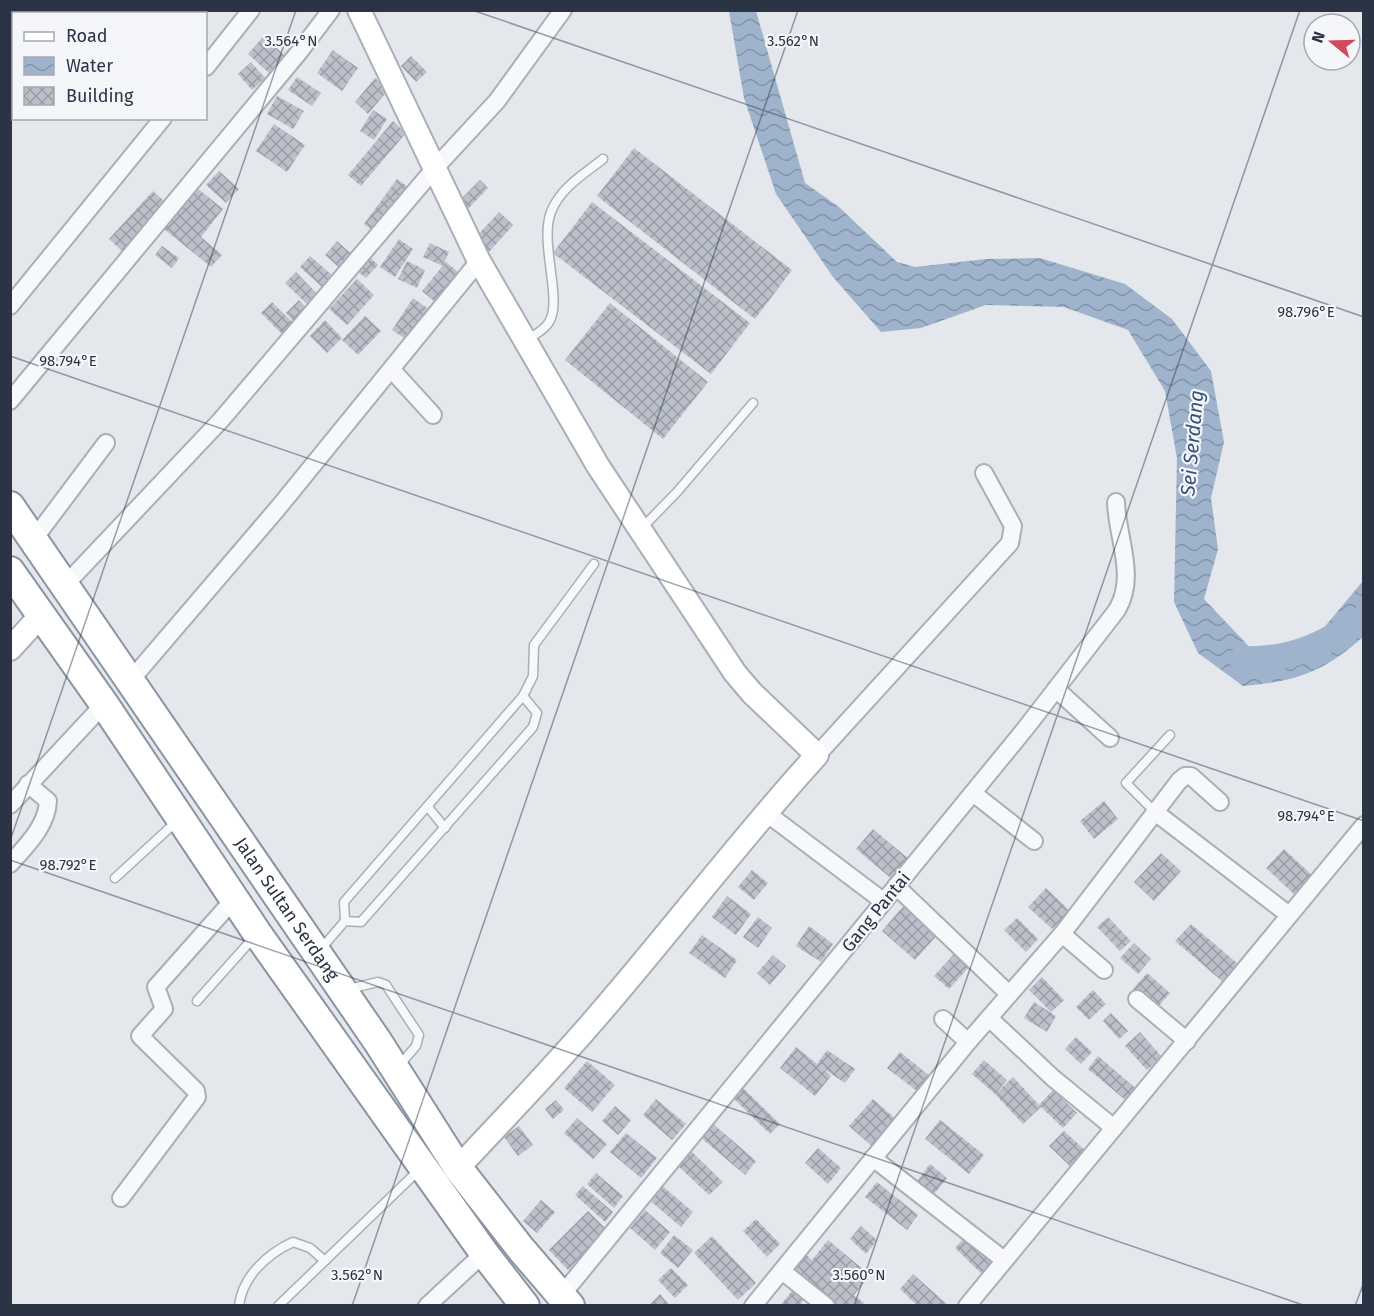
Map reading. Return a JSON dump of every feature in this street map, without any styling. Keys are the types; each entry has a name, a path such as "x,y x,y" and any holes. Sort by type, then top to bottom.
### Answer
{"highway":[{"name":"Jalan Sultan Serdang","path":"10,506 317,953 396,1070 458,1168 566,1301"},
{"name":"Jalan Sultan Serdang","path":"10,571 104,704 257,933 484,1253 525,1305"}],"street":[{"path":"207,66 251,10"},
{"path":"10,401 300,51 331,10"},
{"path":"359,10 478,261 527,340 598,466 735,673 752,693 817,755"},
{"path":"65,585 221,420 435,168 496,101 563,10"},
{"path":"10,306 162,120"},
{"path":"130,681 392,370 478,261"},
{"path":"392,370 433,415"},
{"path":"34,539 106,443"},
{"path":"458,1168 612,1000 765,812 1010,543 1013,526 984,473"},
{"name":"Gang Pantai","path":"566,1301 883,901 1056,689 1123,600 1127,566 1118,531 1116,502"},
{"path":"10,649 42,614"},
{"path":"1056,689 1110,738"},
{"path":"10,805 104,704"},
{"path":"753,1305 968,1042 1062,934 1155,812 1186,776 1191,776 1220,802"},
{"path":"10,864 38,830 46,815 48,801 28,784"},
{"path":"973,793 1034,841"},
{"path":"765,812 883,901"},
{"path":"1155,812 1289,915"},
{"path":"967,1305 1364,825"},
{"path":"896,886 1010,994"},
{"path":"121,1198 198,1097 196,1091 141,1038 142,1032 164,1009 156,987 234,899"},
{"path":"1062,934 1104,970"},
{"path":"1137,999 1187,1041"},
{"path":"989,1018 1060,1084 1114,1128"},
{"path":"943,1019 968,1042"},
{"path":"873,1158 1004,1260"},
{"path":"427,1305 484,1253"},
{"path":"782,1271 826,1305"}],"lane":[{"path":"527,340 549,322 553,306 548,249 551,212 566,188 603,159"},
{"path":"639,530 677,492 753,403"},
{"path":"317,953 345,921 344,902 523,696 533,676 534,645 594,564"},
{"path":"345,921 361,922 533,727 537,713 523,696"},
{"path":"1155,812 1126,783 1170,735"},
{"path":"428,807 446,828"},
{"path":"115,878 180,818"},
{"path":"197,1001 257,933"},
{"path":"342,990 378,982 386,985 419,1035 416,1046 396,1070"},
{"path":"278,1305 423,1167"},
{"path":"239,1305 241,1291 248,1277 282,1247 293,1242 310,1248 325,1261"}],"water":[{"path":"729,11 756,11 805,183 839,207 897,262 915,267 986,259 1040,258 1125,284 1172,319 1211,371 1224,442 1211,498 1218,549 1204,599 1261,659 1301,655 1363,581 1363,637 1335,659 1308,673 1279,681 1243,686 1198,653 1174,602 1177,458 1165,391 1128,330 1064,307 986,305 921,328 881,332 833,277 776,194 744,98"}],"building":[{"path":"10,10 56,10 55,12 12,12 12,62 10,64"},
{"path":"264,36 285,56 269,73 248,54"},
{"path":"333,50 358,68 342,91 317,73"},
{"path":"411,56 427,72 416,82 401,66"},
{"path":"251,62 265,78 252,90 238,74"},
{"path":"297,77 321,93 312,106 288,90"},
{"path":"375,78 389,89 368,114 355,102"},
{"path":"277,96 304,111 293,129 267,114"},
{"path":"373,110 387,119 374,140 360,131"},
{"path":"393,121 406,133 361,186 348,175"},
{"path":"274,124 305,145 287,172 256,151"},
{"path":"634,148 792,270 755,319 597,196"},
{"path":"219,171 239,189 226,203 206,185"},
{"path":"397,179 411,189 377,234 364,224"},
{"path":"480,180 488,188 465,212 456,204"},
{"path":"197,188 223,209 201,237 222,255 211,267 164,229"},
{"path":"153,191 167,204 123,252 109,239"},
{"path":"592,202 750,323 711,374 553,253"},
{"path":"499,212 513,225 489,252 474,239"},
{"path":"399,239 413,249 395,277 380,267"},
{"path":"337,241 356,258 344,272 325,255"},
{"path":"430,243 449,252 443,266 423,257"},
{"path":"162,246 179,258 172,268 155,255"},
{"path":"310,256 332,275 322,287 300,267"},
{"path":"369,256 378,265 366,278 356,270"},
{"path":"407,261 425,270 417,288 398,279"},
{"path":"446,262 464,277 440,306 422,291"},
{"path":"296,272 321,298 311,308 285,283"},
{"path":"357,279 374,295 347,325 329,309"},
{"path":"413,298 430,310 409,341 392,330"},
{"path":"299,300 309,311 296,324 286,313"},
{"path":"272,302 297,327 286,338 261,313"},
{"path":"610,303 708,382 663,439 565,360"},
{"path":"365,316 381,331 358,355 342,340"},
{"path":"325,320 342,338 327,353 310,336"},
{"path":"1104,801 1118,819 1094,839 1080,821"},
{"path":"873,829 910,860 893,880 856,849"},
{"path":"1284,849 1315,878 1297,897 1266,868"},
{"path":"1161,853 1181,871 1154,901 1134,882"},
{"path":"752,870 768,883 754,900 738,887"},
{"path":"1046,888 1070,911 1052,929 1028,907"},
{"path":"727,896 751,914 736,935 712,917"},
{"path":"905,904 939,933 915,960 882,931"},
{"path":"758,917 772,928 758,948 743,937"},
{"path":"1108,917 1131,941 1120,951 1097,927"},
{"path":"1017,918 1038,939 1026,952 1004,930"},
{"path":"1191,924 1244,969 1229,987 1175,941"},
{"path":"809,926 833,944 821,962 796,946"},
{"path":"702,935 737,960 725,978 689,953"},
{"path":"1134,943 1151,959 1138,974 1120,958"},
{"path":"954,954 969,967 949,989 934,976"},
{"path":"773,955 786,966 770,985 757,973"},
{"path":"1147,973 1170,993 1156,1009 1133,989"},
{"path":"1042,977 1064,1000 1051,1012 1029,990"},
{"path":"1093,990 1106,1004 1089,1020 1076,1007"},
{"path":"1034,1002 1056,1016 1047,1032 1024,1018"},
{"path":"1111,1013 1128,1031 1119,1039 1103,1021"},
{"path":"1140,1032 1162,1057 1147,1070 1125,1046"},
{"path":"1076,1037 1092,1052 1081,1064 1065,1049"},
{"path":"796,1047 817,1064 827,1050 855,1069 845,1083 821,1067 831,1076 815,1096 780,1068"},
{"path":"900,1052 930,1076 918,1092 887,1068"},
{"path":"1098,1056 1139,1091 1129,1103 1088,1069"},
{"path":"984,1060 1007,1080 995,1094 972,1074"},
{"path":"587,1061 615,1085 592,1112 564,1088"},
{"path":"1013,1077 1039,1105 1053,1090 1077,1113 1063,1128 1041,1107 1023,1124 995,1094"},
{"path":"742,1087 780,1124 770,1134 732,1097"},
{"path":"656,1099 686,1124 672,1140 643,1115"},
{"path":"873,1099 899,1122 875,1149 849,1126"},
{"path":"556,1100 564,1110 553,1119 545,1109"},
{"path":"615,1106 631,1120 618,1135 602,1121"},
{"path":"577,1118 607,1144 593,1159 564,1133"},
{"path":"940,1120 984,1155 969,1174 925,1139"},
{"path":"711,1122 756,1161 745,1175 699,1136"},
{"path":"519,1126 533,1145 518,1156 504,1137"},
{"path":"1064,1131 1088,1153 1073,1169 1049,1146"},
{"path":"626,1133 657,1158 641,1178 610,1152"},
{"path":"818,1148 841,1168 828,1184 805,1163"},
{"path":"691,1151 723,1182 709,1195 677,1165"},
{"path":"930,1164 947,1178 931,1198 914,1185"},
{"path":"596,1173 623,1196 614,1208 587,1184"},
{"path":"877,1182 918,1215 907,1230 865,1197"},
{"path":"660,1184 693,1212 681,1227 648,1199"},
{"path":"583,1186 613,1212 605,1222 575,1195"},
{"path":"541,1200 555,1212 537,1233 523,1221"},
{"path":"645,1210 670,1232 655,1250 630,1228"},
{"path":"588,1211 607,1230 568,1270 549,1250"},
{"path":"756,1219 780,1244 767,1257 743,1231"},
{"path":"861,1226 877,1240 866,1254 850,1239"},
{"path":"968,1234 996,1262 983,1275 955,1248"},
{"path":"674,1235 693,1250 678,1268 660,1253"},
{"path":"712,1236 756,1283 738,1300 694,1253"},
{"path":"828,1240 870,1275 854,1295 864,1303 862,1306 838,1306 791,1267 803,1252 812,1260"},
{"path":"671,1268 688,1285 675,1298 658,1280"},
{"path":"913,1274 949,1306 918,1306 900,1289"},
{"path":"794,1288 806,1297 799,1306 780,1306"},
{"path":"660,1294 670,1306 648,1306"}],"waterway":[{"name":"Sei Serdang","path":"1242,659 1276,657 1306,649 1335,636 1364,618"}]}
